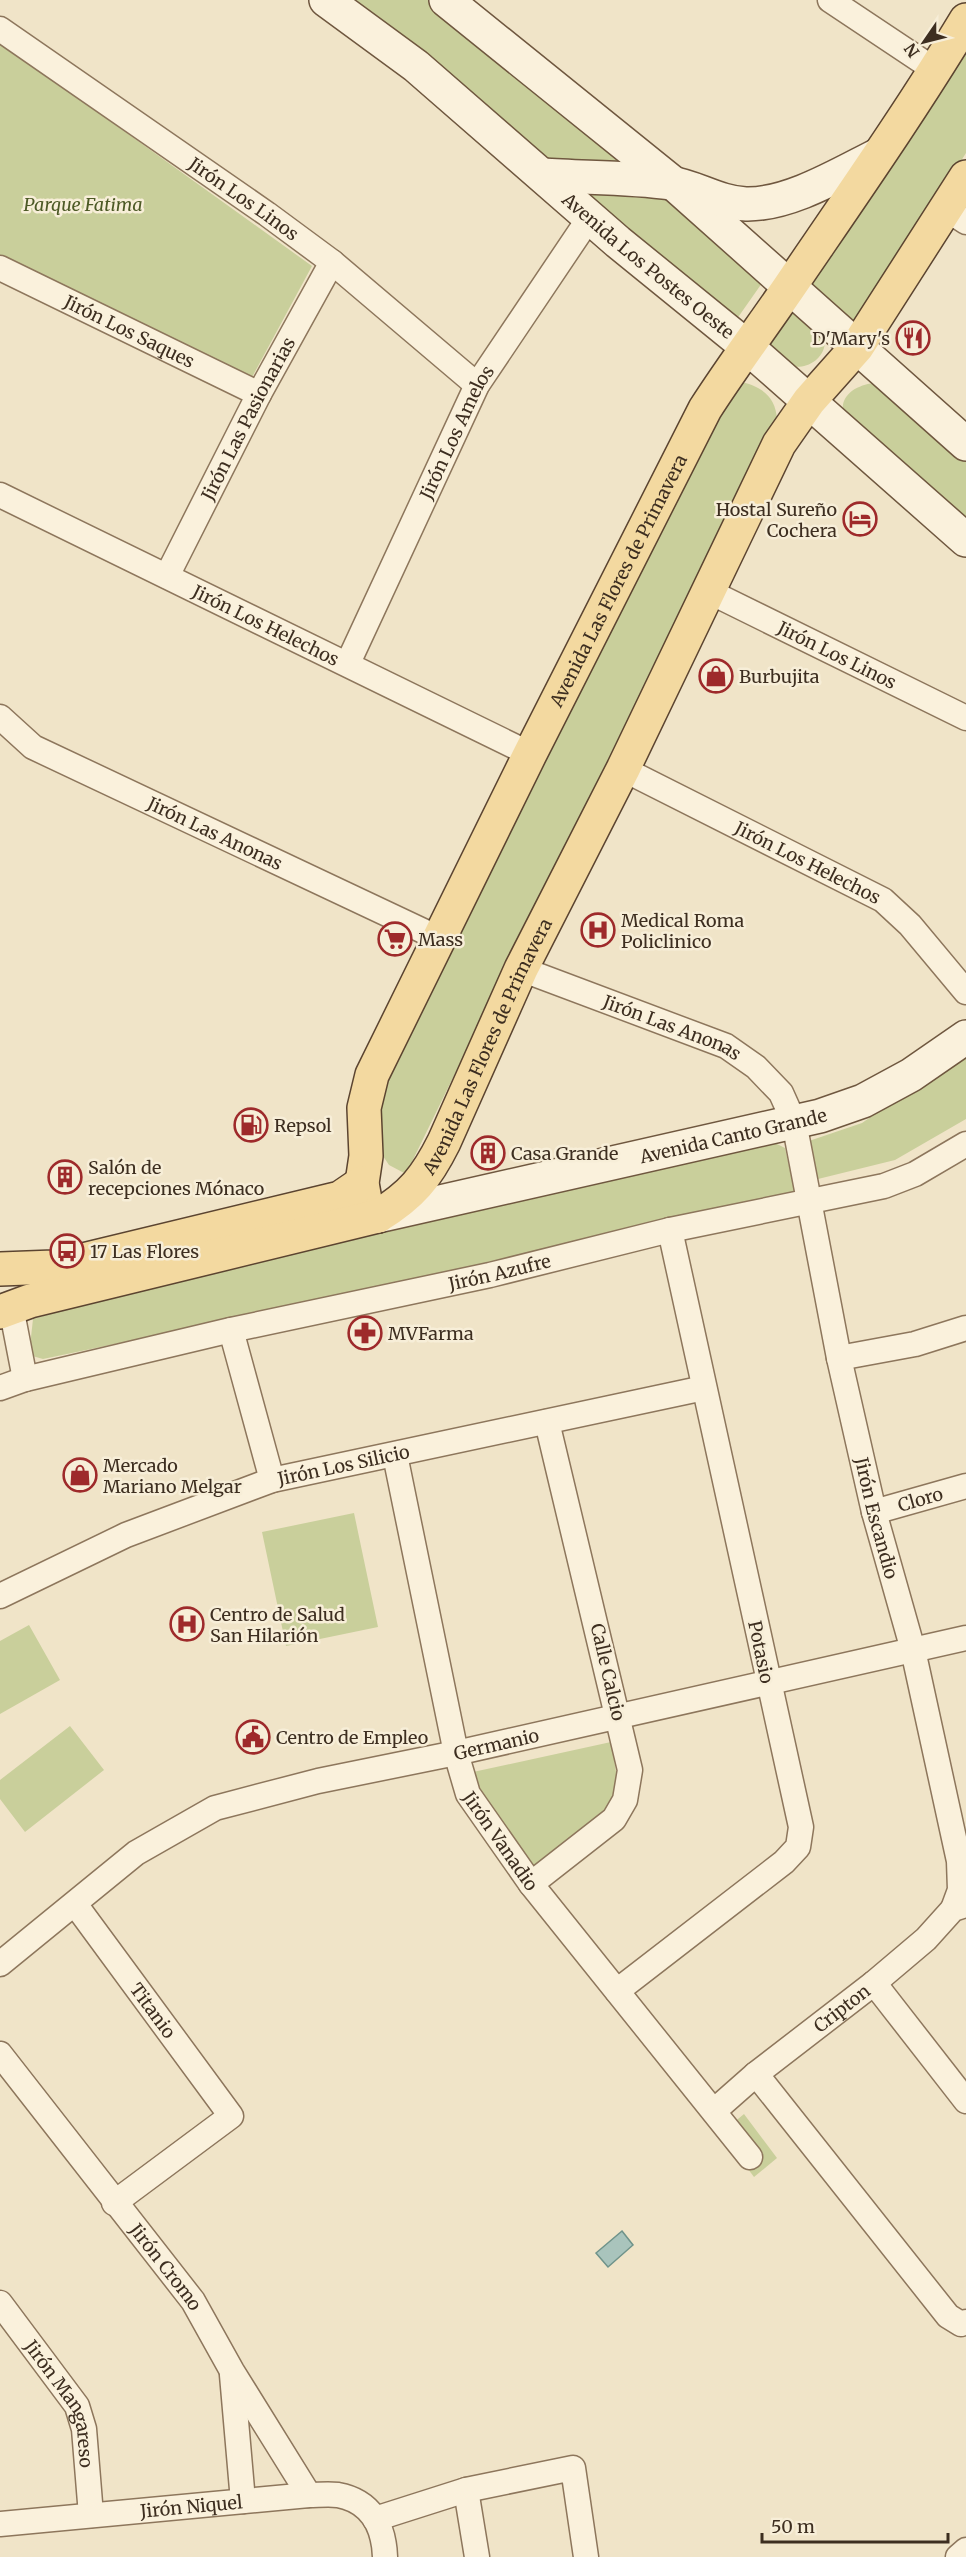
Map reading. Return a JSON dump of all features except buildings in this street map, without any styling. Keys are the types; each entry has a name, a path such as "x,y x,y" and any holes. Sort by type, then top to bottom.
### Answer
{"main road":[{"name":"Avenida Los Postes Oeste","path":"326,0 416,66 590,217 746,346 966,540"},
{"path":"446,0 672,183 966,444"},
{"name":"Avenida Las Flores de Primavera","path":"378,1216 371,1211 364,1200 362,1183 366,1156 364,1108 372,1075 438,938 705,410 746,346 878,156 966,20"},
{"path":"542,175 672,183 715,198 746,204 791,195 823,183 878,156"},
{"name":"Avenida Las Flores de Primavera","path":"5,1310 30,1301 378,1216 404,1200 433,1163 521,969 622,769 779,444 809,401 857,347 956,215 966,177"},
{"name":"Avenida Canto Grande","path":"378,1216 794,1122 863,1101 911,1075 966,1037"},
{"path":"5,1310 1,1267 54,1267 123,1252 340,1198 362,1183"}],"street":[{"path":"830,0 935,70"},
{"name":"Jirón Los Linos","path":"0,29 267,214 332,262 477,385"},
{"name":"Jirón Los Amelos","path":"348,663 477,385 590,217"},
{"name":"Jirón Las Pasionarias","path":"167,576 259,394 332,262"},
{"name":"Jirón Los Saques","path":"0,268 259,394"},
{"name":"Jirón Los Helechos","path":"0,495 348,663 530,754"},
{"name":"Jirón Los Linos","path":"708,591 966,718"},
{"name":"Jirón Las Anonas","path":"0,717 33,747 438,938"},
{"name":"Jirón Los Helechos","path":"622,769 883,900 910,925 966,992"},
{"name":"Jirón Las Anonas","path":"521,969 726,1046 756,1067 781,1093 794,1122"},
{"name":"Jirón Escandio","path":"794,1122 839,1358 874,1512 914,1650 959,1861 959,1907"},
{"name":"Jirón Azufre","path":"0,1388 25,1379 231,1330 490,1275 670,1230 884,1186 915,1174 966,1144"},
{"name":"Potasio","path":"617,1991 784,1862 798,1847 801,1827 670,1230"},
{"path":"5,1310 25,1379"},
{"path":"839,1358 915,1344 966,1328"},
{"path":"231,1330 273,1480"},
{"name":"Jirón Los Silicio","path":"0,1596 126,1535 273,1480 704,1389"},
{"name":"Calle Calcio","path":"531,1884 614,1819 625,1800 630,1770 619,1716 547,1422"},
{"name":"Jirón Vanadio","path":"395,1455 456,1753 468,1794 531,1884 750,2157"},
{"name":"Cloro","path":"874,1512 966,1486"},
{"name":"Germanio","path":"0,1964 136,1853 215,1808 318,1781 456,1753 966,1638"},
{"name":"Titanio","path":"75,1904 231,2116 114,2203"},
{"name":"Cripton","path":"714,2111 756,2074 874,1983 926,1939 959,1907"},
{"path":"874,1983 966,2101"},
{"name":"Jirón Cromo","path":"0,2054 114,2203 193,2301 232,2371 309,2496"},
{"path":"756,2074 948,2316 961,2324 966,2322"},
{"name":"Jirón Mangareso","path":"0,2303 77,2406 84,2429 92,2515"},
{"path":"232,2371 243,2501"},
{"path":"385,2557 384,2536 375,2519 466,2490 573,2468 585,2557"},
{"path":"466,2490 477,2557"},
{"name":"Jirón Niquel","path":"0,2524 243,2501 338,2495 360,2504 375,2519"},
{"path":"958,2557 966,2550"}],"green space":[{"path":"345,0 434,0 634,163 546,165"},
{"name":"Parque Fatima","path":"0,42 312,266 251,379 0,256"},
{"path":"966,42 966,153 859,321 845,322 807,285"},
{"path":"652,186 767,276 734,323 582,193"},
{"path":"802,312 823,329 825,343 817,359 810,364 793,367 777,359 772,351 770,337 786,315"},
{"path":"738,381 760,389 770,398 774,404 777,420 736,497 406,1174 389,1165 379,1150 375,1124 385,1080 451,944"},
{"path":"881,382 966,461 966,531 843,416 843,403 850,392 865,385"},
{"path":"966,1051 966,1119 895,1160 818,1179 806,1142 862,1123"},
{"path":"775,1143 785,1148 795,1193 791,1203 43,1359 29,1355 33,1319 242,1258"},
{"path":"354,1513 378,1627 286,1646 262,1532"},
{"path":"29,1625 60,1680 0,1714 0,1641"},
{"path":"70,1726 104,1770 25,1832 0,1799 0,1780"},
{"path":"611,1742 619,1789 612,1807 525,1885 469,1786 473,1772"},
{"path":"744,2114 777,2158 754,2177 721,2133"}],"water":[{"path":"622,2231 633,2245 608,2267 596,2253"}],"place":[{"name":"D'Mary's","path":"913,338"},
{"name":"Hostal Sureño Cochera","path":"860,519"},
{"name":"Burbujita","path":"716,676"},
{"name":"Medical Roma Policlinico","path":"598,930"},
{"name":"Mass","path":"395,939"},
{"name":"Repsol","path":"251,1125"},
{"name":"Casa Grande","path":"488,1153"},
{"name":"Salón de recepciones Mónaco","path":"65,1177"},
{"name":"17 Las Flores","path":"67,1251"},
{"name":"MVFarma","path":"365,1333"},
{"name":"Mercado Mariano Melgar","path":"80,1475"},
{"name":"Centro de Salud San Hilarión","path":"187,1624"},
{"name":"Centro de Empleo","path":"253,1737"}]}
